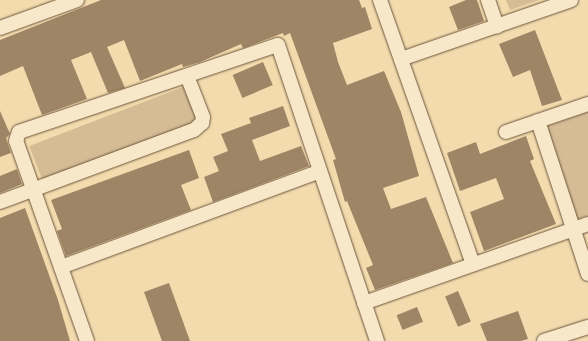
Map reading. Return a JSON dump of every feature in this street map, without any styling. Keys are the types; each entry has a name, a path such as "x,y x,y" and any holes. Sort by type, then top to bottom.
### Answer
{"street":[{"path":"0,28 77,0"},
{"path":"380,0 473,264"},
{"path":"488,0 497,26"},
{"path":"402,59 571,0"},
{"path":"86,341 16,141 19,132 278,45 377,341"},
{"path":"0,202 194,130 202,122 203,117 187,76"},
{"path":"506,132 588,104"},
{"path":"538,121 588,274"},
{"path":"61,268 320,171"},
{"path":"364,303 588,224"},
{"path":"544,341 588,327"}],"shaded area":[{"path":"506,0 539,0 510,10"},
{"path":"188,85 202,122 44,183 29,146"},
{"path":"588,112 588,216 577,219 547,126"}],"building":[{"path":"101,0 359,0 362,8 365,7 372,29 333,43 338,62 347,85 384,71 401,112 419,176 383,188 391,209 426,197 453,263 375,290 366,268 373,265 347,201 345,202 333,160 336,159 290,33 284,36 283,33 243,48 241,44 200,62 183,67 182,64 140,81 124,40 107,47 125,88 108,93 91,52 71,60 87,99 42,115 23,66 0,76 0,40"},
{"path":"466,0 477,0 484,21 458,30 449,7"},
{"path":"535,30 562,100 542,106 530,70 513,77 499,44"},
{"path":"263,62 273,85 242,98 233,75"},
{"path":"283,106 290,126 252,140 260,161 301,146 309,166 213,202 204,177 219,171 213,157 228,151 221,134 251,123 249,118"},
{"path":"0,111 10,134 6,138 11,153 0,157"},
{"path":"526,136 534,159 530,161 556,224 484,251 470,212 504,199 496,178 460,191 447,153 476,142 480,154"},
{"path":"189,150 199,178 181,185 191,210 66,256 57,231 62,229 51,200"},
{"path":"17,169 22,184 0,193 0,176"},
{"path":"25,208 58,300 70,341 0,341 0,218"},
{"path":"169,283 190,341 162,341 144,292"},
{"path":"458,291 471,321 458,327 445,296"},
{"path":"417,307 423,322 403,330 397,315"},
{"path":"518,311 528,339 521,341 487,341 480,324"}]}
